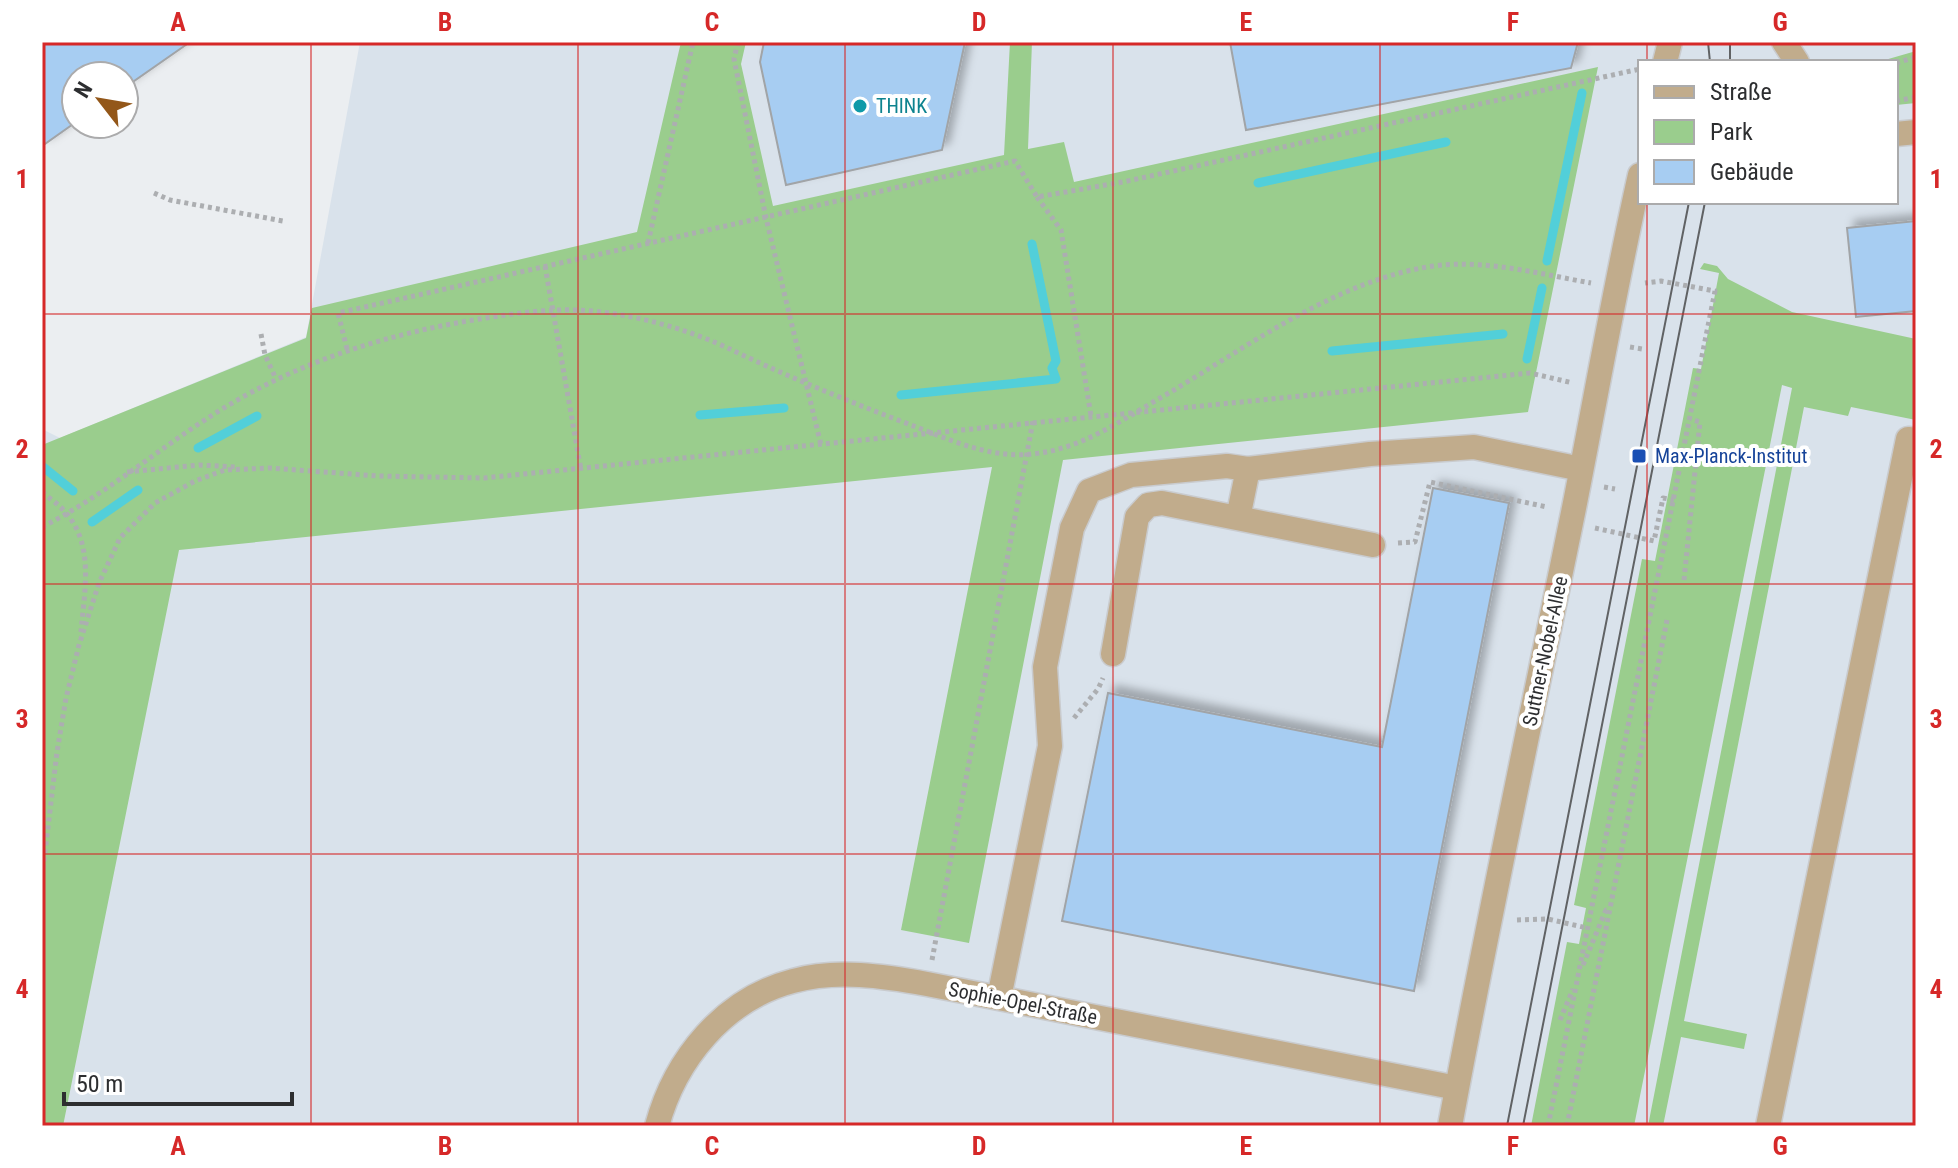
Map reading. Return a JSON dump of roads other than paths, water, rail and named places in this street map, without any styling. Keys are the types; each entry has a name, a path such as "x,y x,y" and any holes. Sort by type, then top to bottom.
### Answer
{"street":[{"path":"1784,42 1796,60"},
{"name":"Suttner-Nobel-Allee","path":"1450,1126 1488,920 1572,518 1614,288 1638,184"},
{"path":"1768,1126 1908,439 1916,440"},
{"path":"999,998 1050,746 1045,667 1072,528 1089,491 1131,475 1227,466 1248,469 1370,454 1474,447 1581,469"},
{"path":"1238,518 1248,469"},
{"path":"1113,654 1137,517 1148,505 1162,503 1373,545"},
{"name":"Sophie-Opel-Straße","path":"657,1126 664,1101 695,1045 739,1004 793,980 854,974 927,984 1457,1088"}],"waterway":[{"path":"1547,261 1582,93"},
{"path":"1258,183 1446,142"},
{"path":"901,395 1056,379 1052,368 1056,361 1032,244"},
{"path":"1527,359 1542,288"},
{"path":"1332,351 1503,334"},
{"path":"700,415 784,408"},
{"path":"198,448 257,416"},
{"path":"42,466 73,491"},
{"path":"92,522 138,490"}],"tram line":[{"path":"1708,42 1710,60"},
{"path":"1730,42 1730,60"},
{"path":"1507,1126 1689,204"},
{"path":"1523,1126 1705,204"}],"place":[{"name":"THINK","path":"860,106"},
{"name":"Max-Planck-Institut","path":"1639,456"}]}
